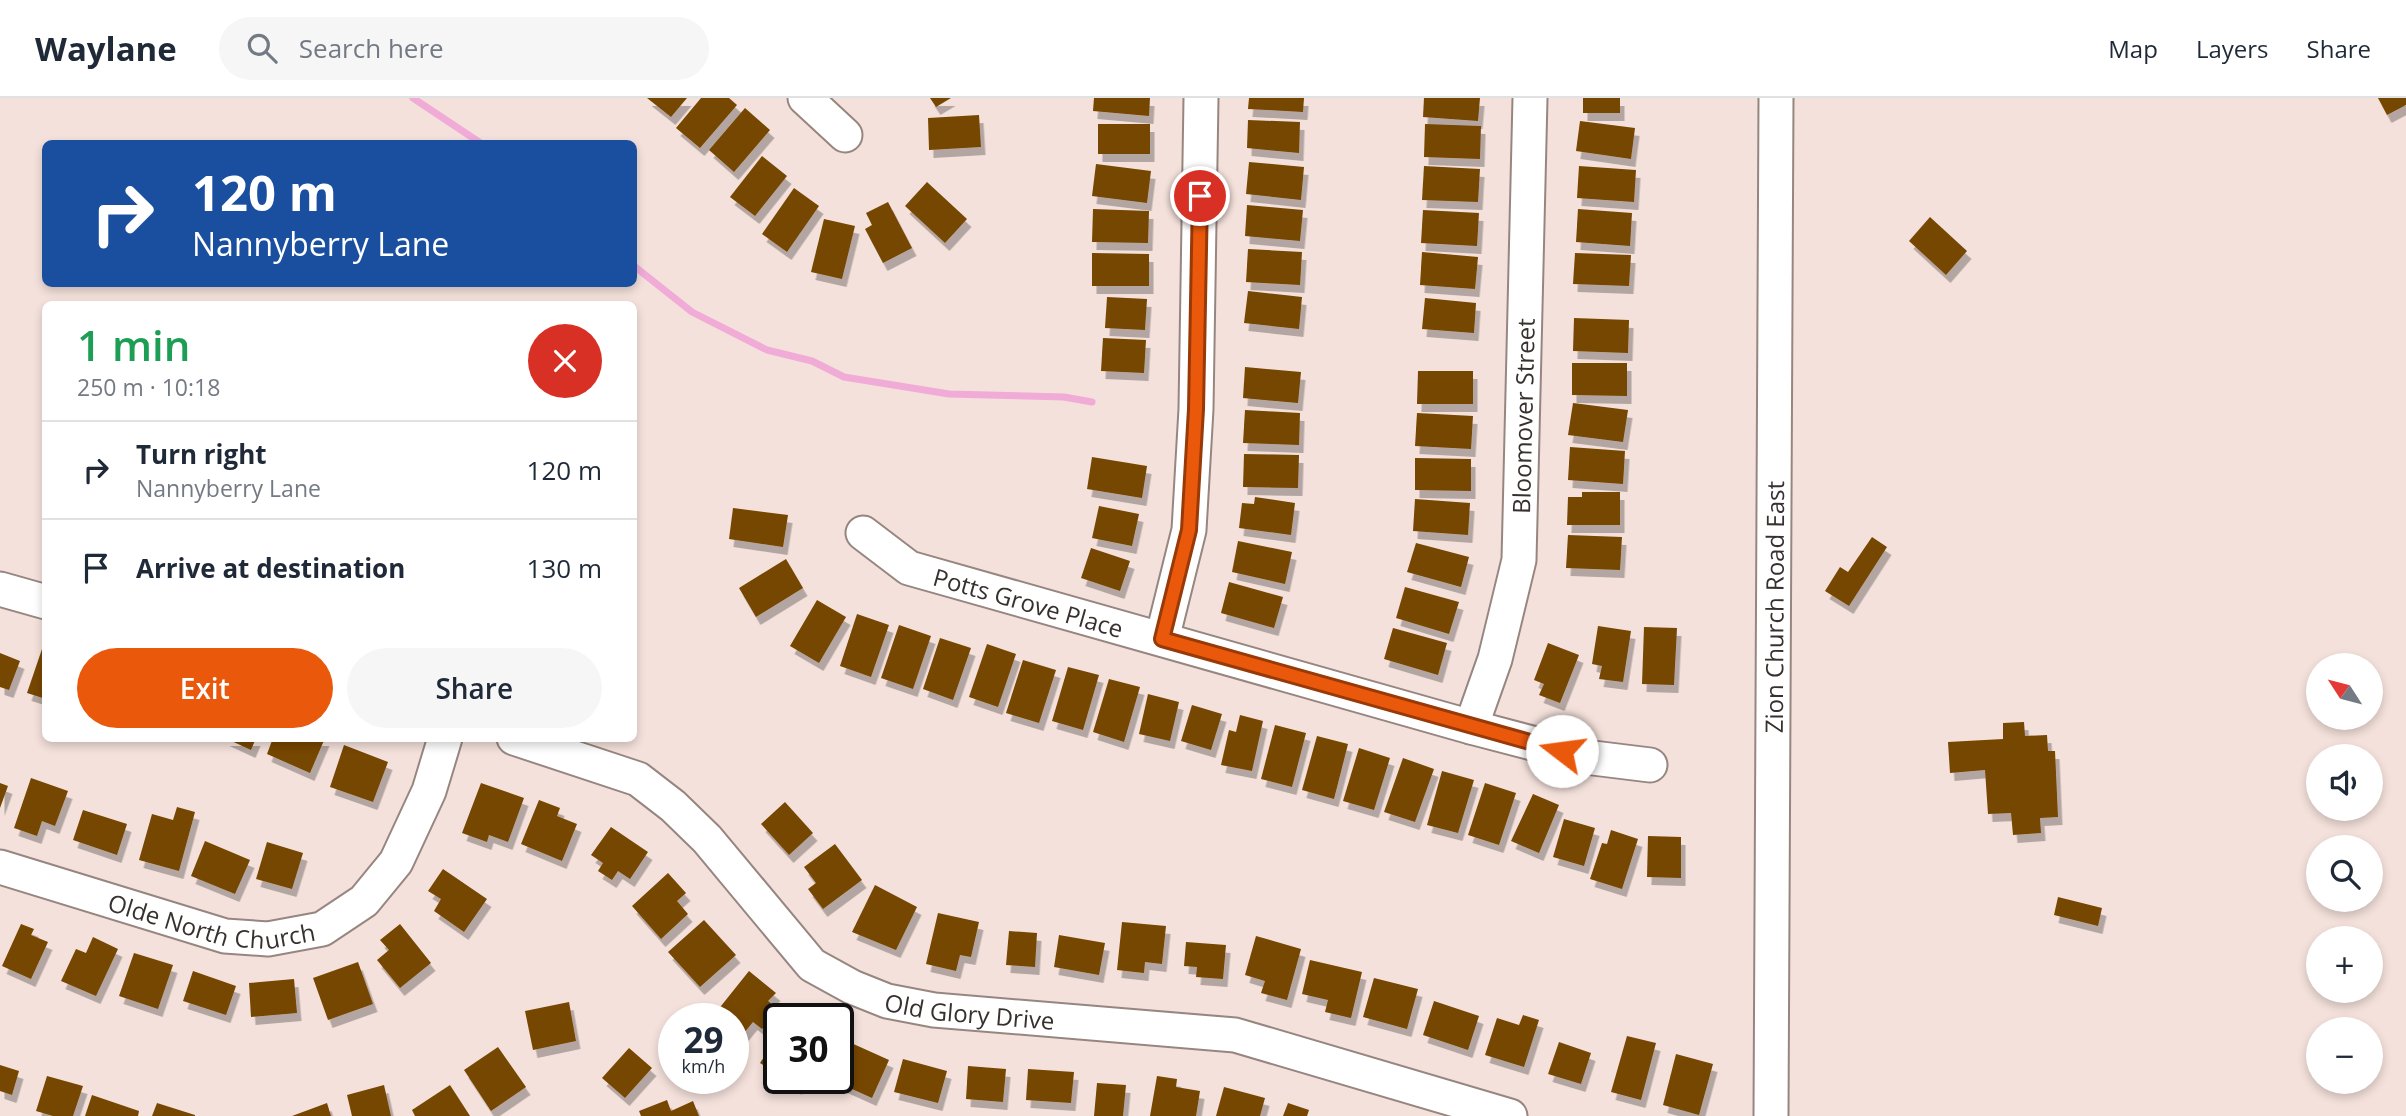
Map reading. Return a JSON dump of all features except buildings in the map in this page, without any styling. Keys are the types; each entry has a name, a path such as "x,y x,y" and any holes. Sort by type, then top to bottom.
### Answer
{"street":[{"path":"805,98 845,135"},
{"path":"1162,639 1189,530 1196,409 1201,98"},
{"name":"Bloomover Street","path":"1471,727 1494,659 1519,560 1531,98"},
{"name":"Zion Church Road East","path":"1771,1116 1776,98"},
{"name":"Potts Grove Place","path":"863,533 909,568 1471,727 1585,757 1650,765"},
{"path":"0,589 42,601"},
{"name":"Olde North Church","path":"0,867 225,936 268,939 322,929 364,901 396,862 429,791 444,742"},
{"name":"Old Glory Drive","path":"526,742 638,779 673,806 707,839 813,965 852,987 887,1001 934,1010 1235,1035 1510,1116"}],"waterway":[{"path":"413,98 476,140"},
{"path":"637,268 692,312 767,350 812,361 844,377 949,394 1064,397 1092,402"}],"route":[{"path":"1200,196 1196,409 1189,530 1162,639 1562,751"}]}
